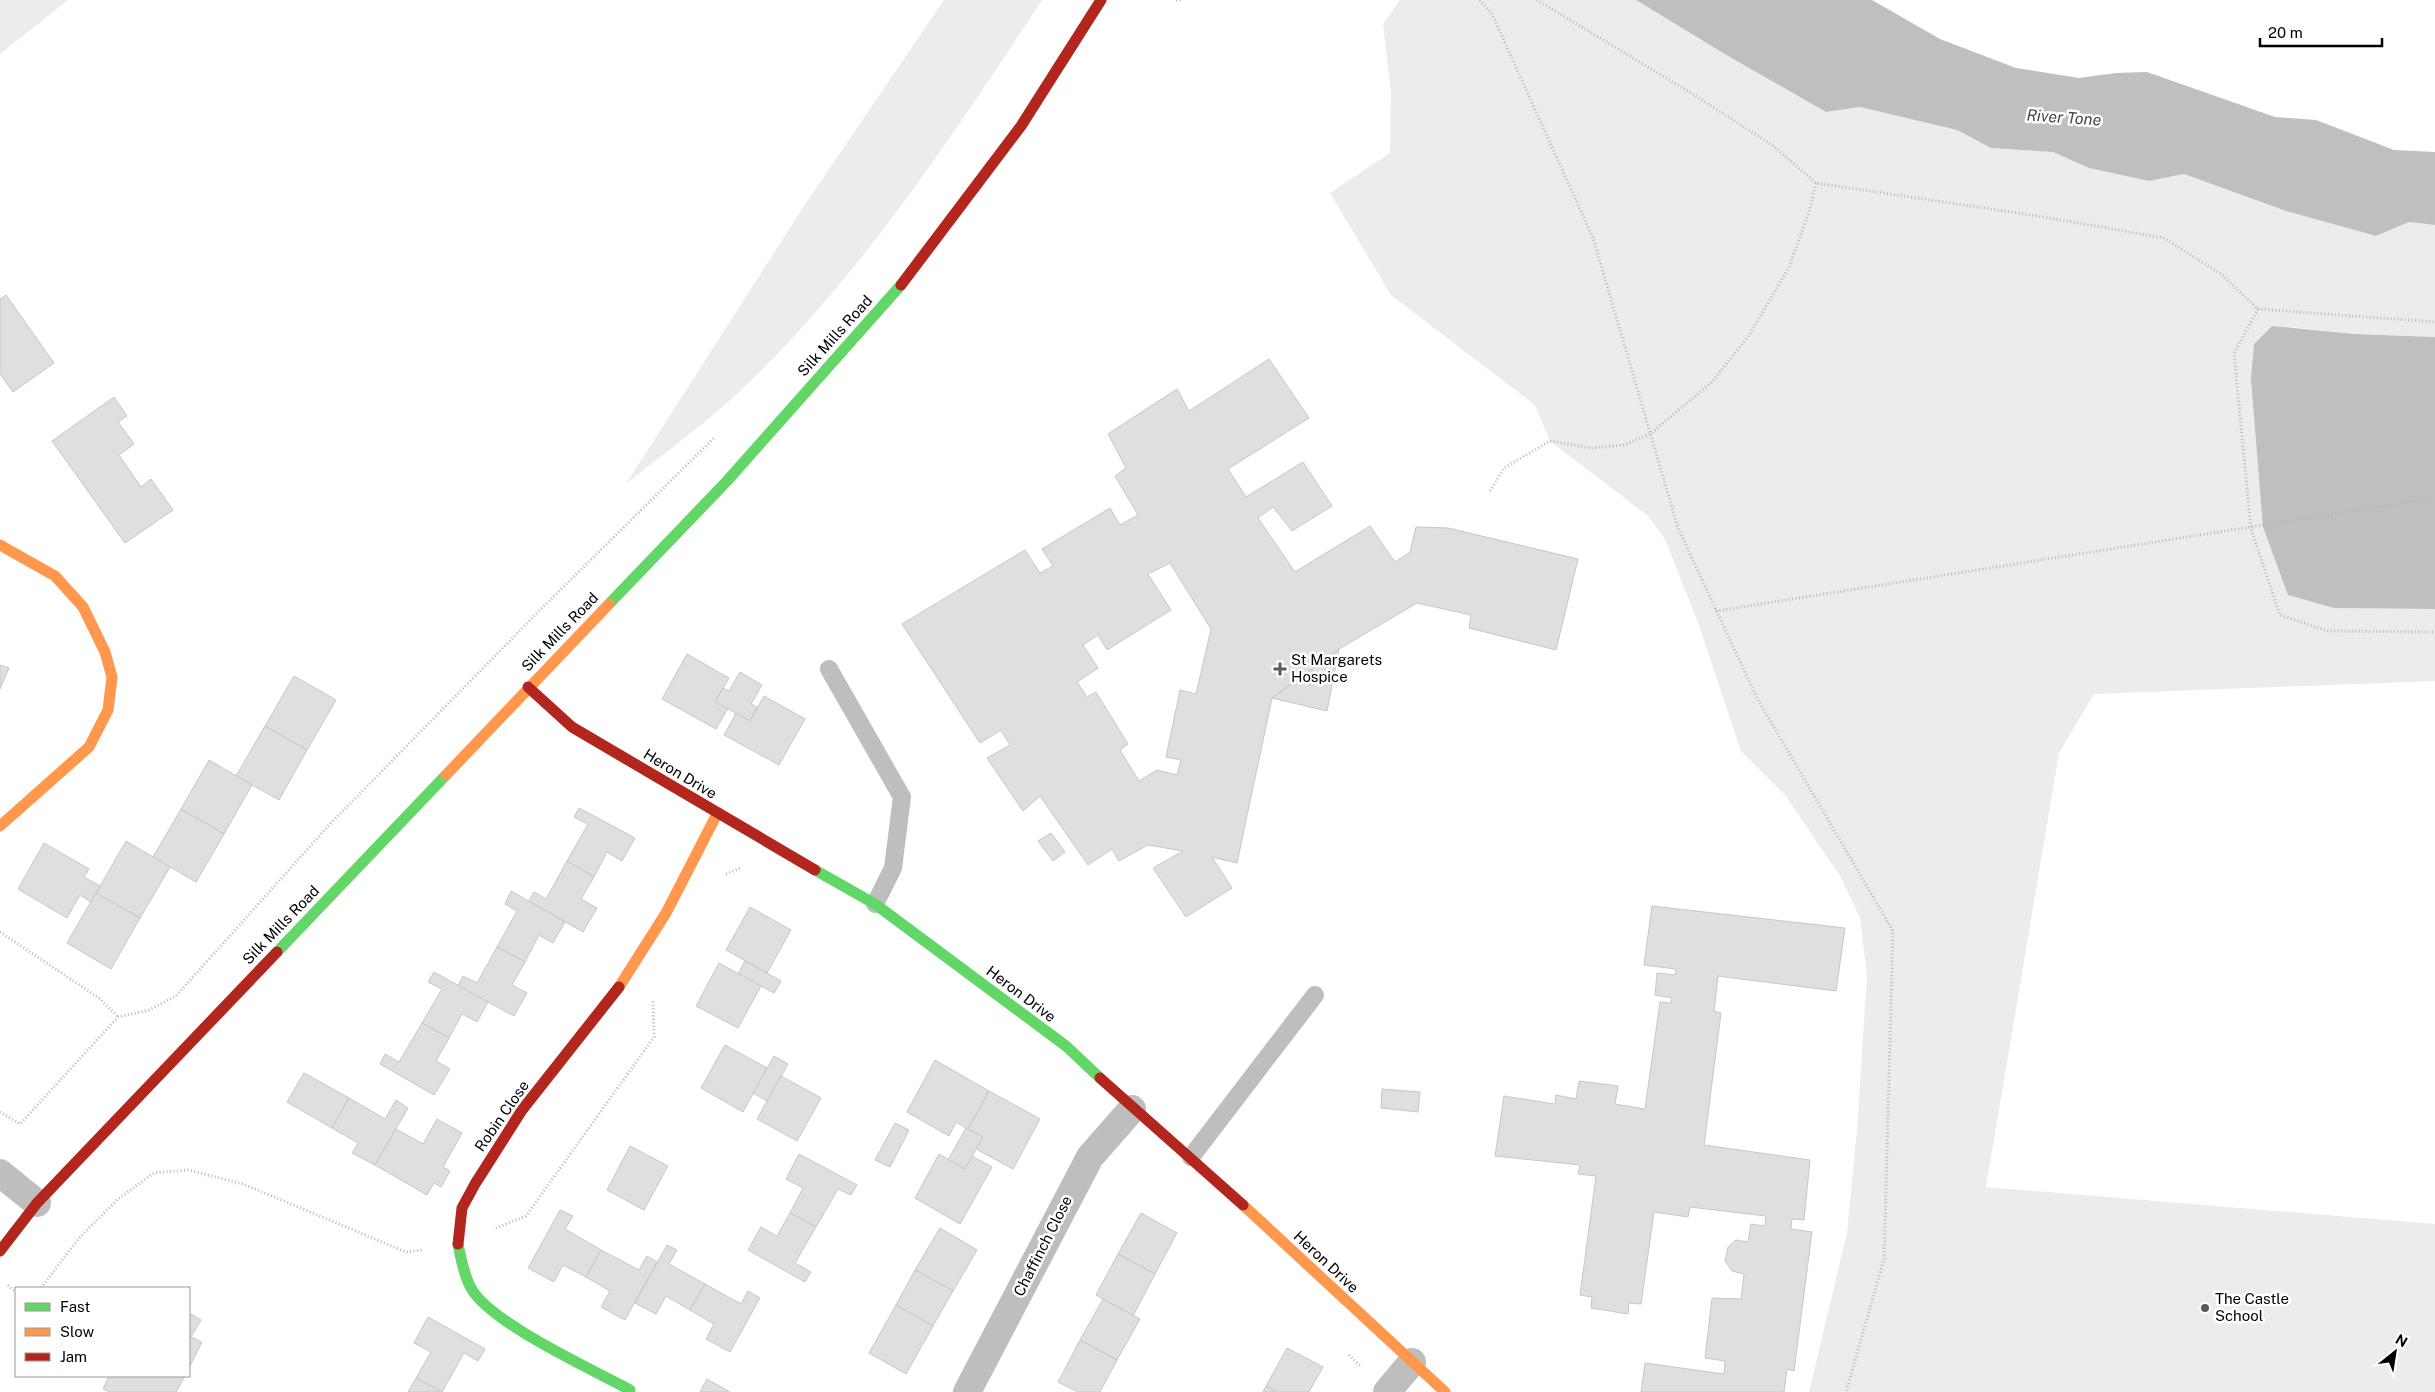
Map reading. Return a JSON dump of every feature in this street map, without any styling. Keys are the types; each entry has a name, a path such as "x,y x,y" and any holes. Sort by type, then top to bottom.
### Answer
{"street":[{"name":"Silk Mills Road","path":"0,1251 37,1203 528,687 727,481 915,269 1021,126 1100,0"},
{"path":"0,545 55,576 83,607 105,652 112,677 108,710 89,747 0,826"},
{"name":"Heron Drive","path":"528,687 572,727 717,814 875,904 1066,1046 1132,1109 1191,1157 1445,1392"},
{"name":"Robin Close","path":"630,1390 509,1324 482,1303 471,1288 462,1266 458,1244 462,1208 474,1184 522,1110 612,998 666,913 717,814"},
{"name":"Chaffinch Close","path":"967,1392 1090,1157 1132,1109"},
{"path":"0,1173 37,1203"},
{"path":"1386,1392 1412,1362"}],"lane":[{"path":"829,669 902,797 894,868 875,904"},
{"path":"1191,1157 1314,995"}],"path":[{"path":"1176,0 1181,0"},
{"path":"1480,0 1492,14 1592,238 1678,528 1757,698 1893,931 1884,1259 1846,1392"},
{"path":"1537,0 1691,93 1772,145 1816,183 2038,216 2164,238 2221,274 2258,308 2435,322"},
{"path":"1490,491 1504,468 1550,441 1591,448 1624,445 1650,434 1712,382 1750,334 1789,267 1809,212 1816,183"},
{"path":"2258,308 2234,353 2251,529 2280,615 2328,631 2435,632"},
{"path":"0,1112 20,1124 118,1017 149,1010 176,996 343,810 543,607 718,435"},
{"path":"1716,611 2251,529 2372,507 2435,498"},
{"path":"1303,676 1310,685"},
{"path":"722,877 746,866"},
{"path":"0,932 99,998 118,1017"},
{"path":"42,1287 79,1238 118,1199 154,1173 188,1170 244,1184 406,1252 439,1249 458,1244 526,1216 654,1037 652,992"}],"shaded area":[{"path":"0,0 68,0 0,54"},
{"path":"944,0 1042,0 974,102 902,204 824,302 783,348 727,403 626,484 804,206"},
{"path":"1400,0 1636,0 1728,56 1826,112 1860,107 1957,130 1991,148 2053,152 2089,168 2149,181 2184,174 2286,211 2376,236 2409,222 2435,225 2435,337 2355,334 2293,327 2334,608 2435,609 2435,681 2094,694 2059,753 1986,1187 2435,1224 2435,1392 1809,1392 1847,1233 1857,1129 1867,976 1860,918 1840,876 1785,795 1741,751 1699,625 1665,539 1648,516 1550,441 1535,405 1391,295 1330,193 1390,153 1391,92 1383,24"}],"water":[{"name":"River Tone","path":"1636,0 1872,0 1940,39 2016,68 2079,78 2116,73 2147,72 2275,117 2316,120 2394,150 2435,152 2435,225 2409,222 2376,236 2286,211 2184,174 2149,181 2089,168 2053,152 1991,148 1957,130 1860,107 1826,112 1728,56"},
{"path":"2272,326 2355,334 2435,337 2435,609 2334,608 2288,595 2263,527 2251,379 2254,344"}],"building":[{"path":"6,295 54,363 13,392 0,374 0,299"},
{"path":"1269,359 1309,418 1228,469 1246,497 1303,462 1332,506 1292,531 1273,507 1258,518 1295,572 1370,526 1395,562 1410,552 1416,527 1448,528 1578,559 1556,650 1469,628 1471,615 1417,603 1339,649 1272,698 1237,863 1212,857 1232,888 1186,917 1153,868 1183,851 1148,845 1119,861 1112,849 1088,865 1040,796 1023,811 987,758 1010,745 1001,730 980,743 902,624 1025,550 1040,573 1053,566 1042,549 1110,508 1120,525 1138,515 1115,476 1126,468 1108,434 1177,389 1189,411","holes":["1170,563 1211,629 1196,694 1180,690 1166,757 1181,760 1177,775 1157,770 1139,781 1120,750 1128,744 1096,692 1087,697 1077,682 1098,668 1083,645 1098,635 1107,650 1171,610 1148,574"]},
{"path":"114,397 127,416 118,422 134,444 119,455 141,487 151,479 173,510 125,543 52,441"},
{"path":"1339,649 1327,711 1272,698 1303,676"},
{"path":"687,654 729,678 715,702 728,708 716,729 662,699"},
{"path":"0,665 9,668 0,689"},
{"path":"740,672 762,685 751,704 757,707 750,721 715,702 723,688 729,691"},
{"path":"294,676 336,700 307,750 265,726"},
{"path":"764,696 805,719 779,765 724,735 736,713 750,721"},
{"path":"265,726 307,750 279,800 236,776"},
{"path":"209,760 252,785 224,834 181,809"},
{"path":"579,808 635,838 622,861 607,852 594,877 567,861 588,824 574,817"},
{"path":"181,809 224,834 196,882 153,857"},
{"path":"1051,833 1065,852 1053,861 1038,841"},
{"path":"126,841 170,867 140,918 96,893"},
{"path":"44,843 89,869 84,877 100,886 91,902 80,895 67,918 18,889"},
{"path":"567,861 594,877 581,899 597,908 583,932 529,901 534,892 546,899"},
{"path":"511,891 565,922 553,943 539,935 525,962 497,947 517,911 505,904"},
{"path":"96,893 140,918 111,969 67,943"},
{"path":"1652,906 1845,928 1836,991 1718,976 1714,1011 1721,1013 1704,1145 1810,1160 1804,1220 1792,1219 1791,1229 1812,1232 1794,1371 1787,1369 1784,1392 1641,1392 1645,1363 1724,1374 1725,1361 1705,1358 1712,1298 1741,1299 1744,1274 1732,1271 1725,1261 1728,1247 1736,1240 1748,1242 1751,1224 1765,1226 1766,1216 1690,1207 1688,1217 1654,1212 1641,1304 1629,1303 1628,1314 1591,1308 1592,1297 1580,1295 1596,1176 1578,1174 1580,1165 1495,1156 1504,1096 1555,1104 1556,1095 1576,1099 1579,1081 1618,1086 1615,1104 1645,1109 1660,1002 1671,1003 1672,998 1655,995 1657,973 1675,975 1676,969 1644,965"},
{"path":"750,907 791,930 767,973 726,950"},
{"path":"497,947 525,962 512,985 527,993 514,1016 458,986 463,976 477,983"},
{"path":"745,961 781,981 774,993 738,974"},
{"path":"719,963 761,986 738,1028 696,1006"},
{"path":"434,972 488,1002 477,1022 462,1014 449,1038 422,1023 442,989 428,982"},
{"path":"422,1023 449,1038 436,1061 450,1069 434,1095 380,1064 385,1054 399,1062"},
{"path":"725,1045 767,1068 743,1112 701,1088"},
{"path":"774,1056 788,1064 767,1101 753,1093"},
{"path":"935,1060 989,1091 968,1129 956,1122 949,1136 907,1112"},
{"path":"304,1073 349,1098 332,1128 287,1102"},
{"path":"781,1076 821,1098 797,1141 757,1119"},
{"path":"1382,1089 1420,1092 1418,1112 1381,1108"},
{"path":"989,1091 1040,1119 1013,1169 976,1149 983,1137 968,1129"},
{"path":"349,1098 385,1119 396,1100 408,1108 375,1165 352,1153 358,1143 332,1128"},
{"path":"437,1119 462,1133 443,1167 450,1171 441,1187 434,1183 427,1195 375,1165 396,1129 423,1144"},
{"path":"895,1123 909,1130 890,1167 875,1160"},
{"path":"966,1128 983,1137 965,1169 948,1160"},
{"path":"630,1146 668,1166 644,1210 607,1190"},
{"path":"799,1154 857,1185 851,1195 838,1189 816,1227 790,1213 803,1188 786,1179"},
{"path":"939,1154 965,1169 972,1156 992,1167 960,1224 915,1198"},
{"path":"560,1210 573,1216 565,1229 601,1250 586,1277 563,1265 554,1282 528,1268"},
{"path":"790,1213 816,1227 795,1263 811,1272 805,1282 748,1250 761,1227 777,1236"},
{"path":"1141,1213 1177,1233 1155,1274 1118,1254"},
{"path":"940,1228 977,1250 953,1291 915,1270"},
{"path":"667,1245 677,1250 669,1264 705,1284 690,1310 666,1296 656,1314 635,1303"},
{"path":"601,1250 639,1270 647,1256 657,1262 625,1320 601,1307 610,1291 586,1277"},
{"path":"1118,1254 1155,1274 1133,1316 1096,1295"},
{"path":"915,1270 953,1291 933,1326 896,1305"},
{"path":"705,1284 741,1304 748,1291 760,1298 730,1352 706,1339 714,1324 690,1310"},
{"path":"1103,1299 1140,1319 1117,1360 1080,1340"},
{"path":"896,1305 933,1326 906,1374 869,1353"},
{"path":"190,1314 201,1320 191,1337 202,1342 190,1366"},
{"path":"428,1317 485,1349 478,1361 464,1353 442,1392 416,1378 431,1352 414,1343"},
{"path":"1080,1340 1117,1360 1100,1392 1078,1392 1058,1382"},
{"path":"1287,1348 1323,1367 1309,1392 1277,1392 1266,1386"},
{"path":"109,1377 184,1377 176,1392 110,1392 103,1389"},
{"path":"416,1378 442,1392 408,1392"},
{"path":"707,1379 730,1392 700,1392"},
{"path":"1266,1386 1277,1392 1263,1392"}],"traffic: fast":[{"path":"609,604 727,481 901,285"},
{"path":"277,952 446,775"},
{"path":"815,870 875,904 1066,1046 1100,1078"},
{"path":"458,1244 463,1267 471,1288 482,1302 499,1316 543,1344 630,1390"}],"traffic: slow":[{"path":"0,545 55,576 83,607 105,652 112,677 108,710 89,747 0,826"},
{"path":"446,775 609,604"},
{"path":"619,987 666,913 717,814"},
{"path":"1243,1205 1445,1392"}],"traffic: jam":[{"path":"901,285 1021,126 1101,0"},
{"path":"528,687 572,727 815,870"},
{"path":"0,1251 37,1203 277,952"},
{"path":"458,1244 462,1208 475,1184 522,1110 619,987"},
{"path":"1100,1078 1243,1205"}],"place":[{"name":"St Margarets Hospice","path":"1280,669"},
{"name":"The Castle School","path":"2205,1308"}]}
